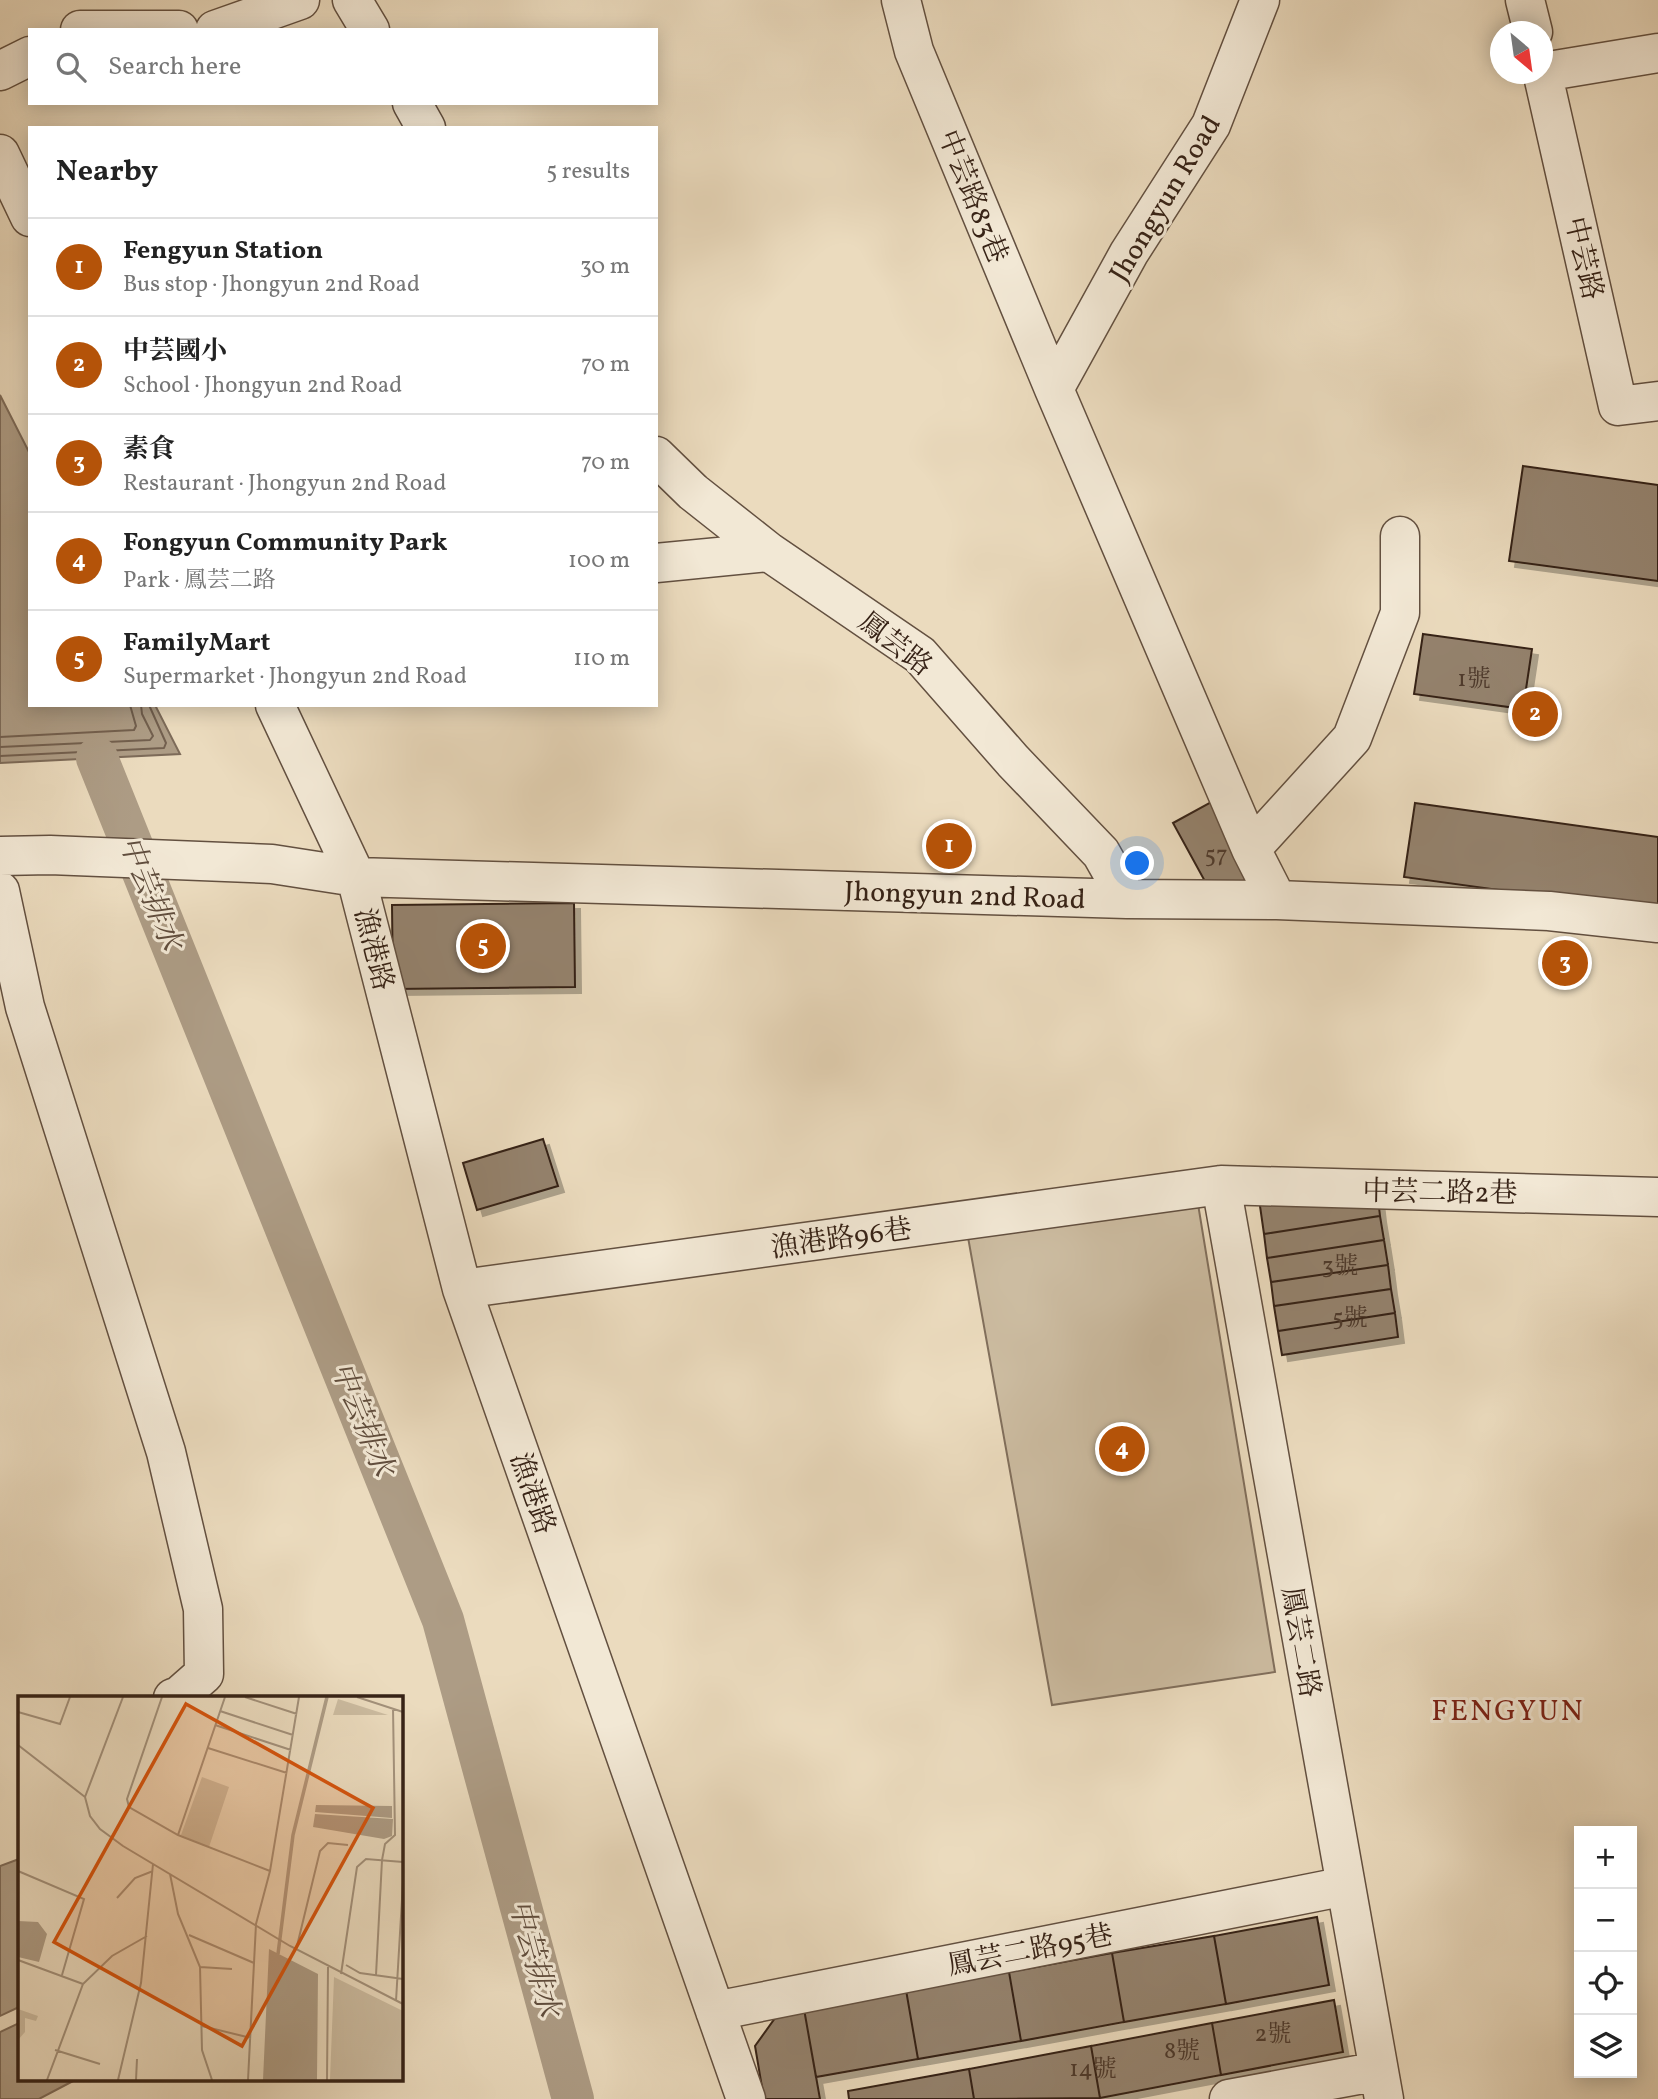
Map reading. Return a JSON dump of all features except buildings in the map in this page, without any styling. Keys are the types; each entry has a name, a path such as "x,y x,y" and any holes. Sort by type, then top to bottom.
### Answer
{"street":[{"path":"221,28 300,0"},
{"path":"352,0 369,28"},
{"name":"中芸路83巷","path":"901,0 914,51 1054,389 1251,849 1277,900"},
{"name":"Jhongyun Road","path":"1054,389 1129,253 1211,125 1260,0"},
{"path":"1525,0 1530,21"},
{"path":"1553,70 1658,53"},
{"path":"0,71 28,57"},
{"name":"中芸路","path":"1546,84 1618,406 1658,401"},
{"path":"413,105 425,126"},
{"path":"0,154 28,213"},
{"name":"鳳芸路","path":"658,458 693,492 769,552 920,655 1013,761 1101,853 1128,899"},
{"path":"1251,849 1352,738 1400,614 1400,536"},
{"path":"658,563 769,552"},
{"name":"漁港路","path":"276,707 356,877 462,1289 746,2099"},
{"name":"Jhongyun 2nd Road","path":"0,856 50,855 271,864 356,877 1128,899 1277,900 1549,911 1658,923"},
{"path":"0,891 25,1007 166,1452 203,1609 204,1674 179,1696"},
{"name":"漁港路96巷","path":"462,1289 1221,1185"},
{"name":"中芸二路2巷","path":"1221,1185 1658,1197"},
{"name":"鳳芸二路","path":"1221,1185 1381,2085"},
{"name":"鳳芸二路95巷","path":"715,2011 1346,1886"},
{"path":"1229,2099 1381,2085"}],"shaded area":[{"path":"1197,1198 1275,1672 1052,1705 966,1226"}],"water":[{"path":"0,395 28,450 28,707 156,707 180,754 0,763"},
{"path":"18,1859 18,2007 0,2016 0,1866"},
{"path":"18,2023 18,2082 71,2082 39,2099 0,2099 0,2032"}],"waterway":[{"name":"中芸排水","path":"97,758 443,1620 573,2099"}],"place":[{"name":"中芸國小","path":"1535,714"},
{"name":"Fengyun Station","path":"949,846"},
{"name":"FamilyMart","path":"483,946"},
{"name":"素食","path":"1565,963"},
{"name":"Fongyun Community Park","path":"1122,1449"}],"district":[{"name":"FENGYUN","path":"1508,1710"}]}
